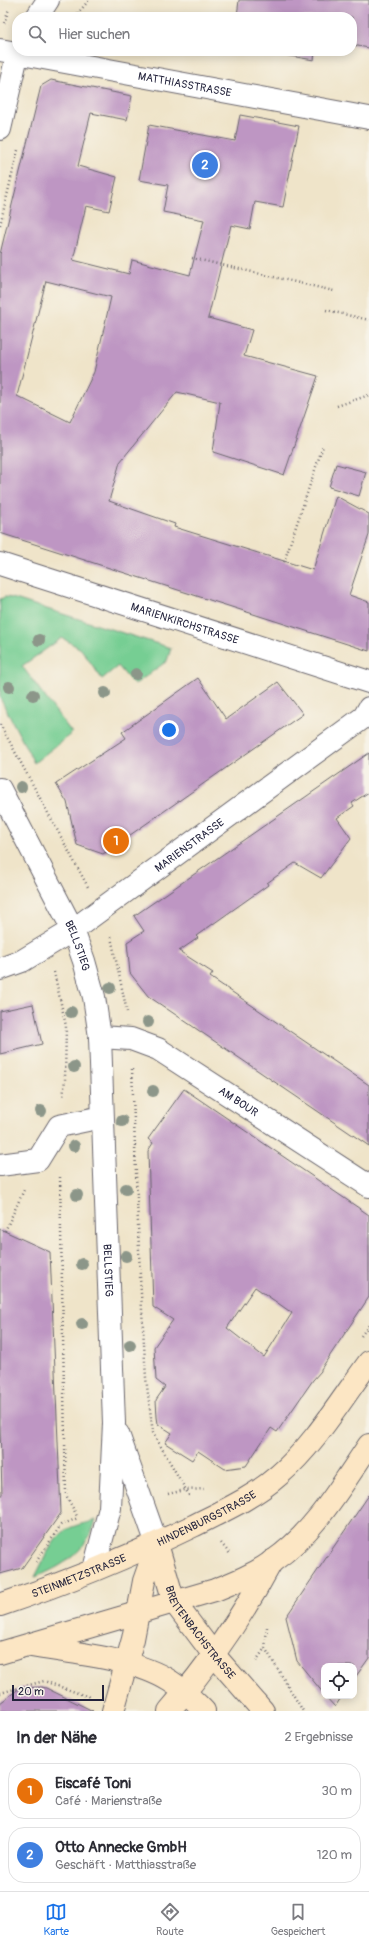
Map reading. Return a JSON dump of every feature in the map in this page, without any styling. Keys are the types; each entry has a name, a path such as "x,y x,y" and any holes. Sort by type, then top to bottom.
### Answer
{"main road":[{"name":"HINDENBURGSTRASSE","path":"113,1711 133,1640 137,1611 144,1581 156,1544 230,1508 259,1491 280,1475 324,1425 369,1362"},
{"path":"0,1653 137,1611 215,1590 272,1562 297,1541 317,1520 369,1445"},
{"name":"STEINMETZSTRASSE","path":"0,1605 156,1544"},
{"name":"BREITENBACHSTRASSE","path":"156,1544 174,1602 214,1655 262,1711"},
{"path":"169,1711 186,1692 214,1655 250,1602 272,1562"},
{"path":"26,1645 127,1664 169,1680 186,1692 204,1711"}],"street":[{"path":"40,12 48,0"},
{"path":"0,129 12,52"},
{"name":"MATTHIASSTRASSE","path":"34,56 369,118"},
{"name":"MARIENKIRCHSTRASSE","path":"0,564 369,682"},
{"name":"MARIENSTRASSE","path":"0,969 22,961 73,930 364,717 369,708"},
{"name":"BELLSTIEG","path":"0,789 73,930 84,961 94,997 100,1037 114,1423 110,1508 94,1569"},
{"name":"AM BOUR","path":"100,1037 131,1039 158,1049 369,1186"},
{"path":"0,1165 38,1160 59,1126 102,1117"},
{"name":"BELLSTIEG","path":"114,1423 156,1544"}],"path":[{"path":"79,12 89,0"},
{"path":"3,25 11,5"},
{"path":"192,258 334,291"},
{"path":"326,310 369,320"},
{"path":"337,406 369,395"},
{"path":"284,562 323,446"},
{"path":"5,1231 38,1160"},
{"path":"359,1338 369,1325"},
{"path":"141,1501 185,1490 207,1489"},
{"path":"185,1490 222,1544 248,1575"},
{"path":"33,1566 61,1525 110,1508"},
{"path":"241,1685 265,1648 267,1625"},
{"path":"265,1648 303,1711"},
{"path":"0,1693 44,1681 63,1687"}],"green space":[{"path":"5,597 171,648 167,661 134,685 118,666 102,679 81,649 62,638 22,666 72,733 34,763 0,698 0,599"},
{"path":"96,1520 92,1531 81,1549 55,1568 35,1577 48,1552 61,1534 73,1527"}],"building":[{"path":"239,0 369,0 369,48 357,46 357,12 238,12"},
{"path":"290,56 314,56 314,60"},
{"path":"51,80 132,96 127,120 91,113 78,166 117,177 109,211 86,206 73,260 129,274 132,260 190,275 204,220 163,212 168,185 139,180 149,125 235,141 240,115 299,126 283,207 255,202 250,229 231,225 208,318 252,330 244,356 318,376 284,475 213,452 220,402 177,392 120,462 109,501 175,524 174,527 313,570 336,496 369,514 369,535 349,595 369,602 369,651 0,533 0,254 41,86","holes":["46,281 111,297 94,372 70,422 17,396"]},
{"path":"336,464 366,472 359,496 329,487"},
{"path":"198,678 226,719 278,682 303,714 103,854 77,845 67,802 56,784 126,738 122,732"},
{"path":"369,753 369,792 352,803 354,806 337,818 351,838 321,878 295,863 267,883 268,885 196,936 198,938 179,951 213,973 210,977 369,1085 369,1146 148,996 130,973 127,942 144,931 134,916"},
{"path":"33,1004 42,1044 0,1054 0,1011"},
{"path":"184,1089 369,1215 369,1297 321,1371 313,1380 277,1432 271,1428 246,1466 225,1469 198,1451 192,1460 165,1443 172,1433 158,1424 156,1400 165,1387 156,1380 154,1347 173,1320 153,1307 148,1151 153,1143 148,1139","holes":["255,1287 292,1313 264,1357 227,1328"]},
{"path":"0,1229 50,1252 61,1513 22,1568 0,1574 0,1497 2,1494 0,1424"},
{"path":"369,1495 369,1658 357,1675 357,1663 321,1663 321,1690 297,1661 286,1617"},
{"path":"42,1687 93,1711 0,1711 0,1703 20,1688"},
{"path":"328,1699 340,1699 335,1707"}],"place":[{"name":"Otto Annecke GmbH","path":"205,165"},
{"name":"Eiscafé Toni","path":"116,841"}]}
